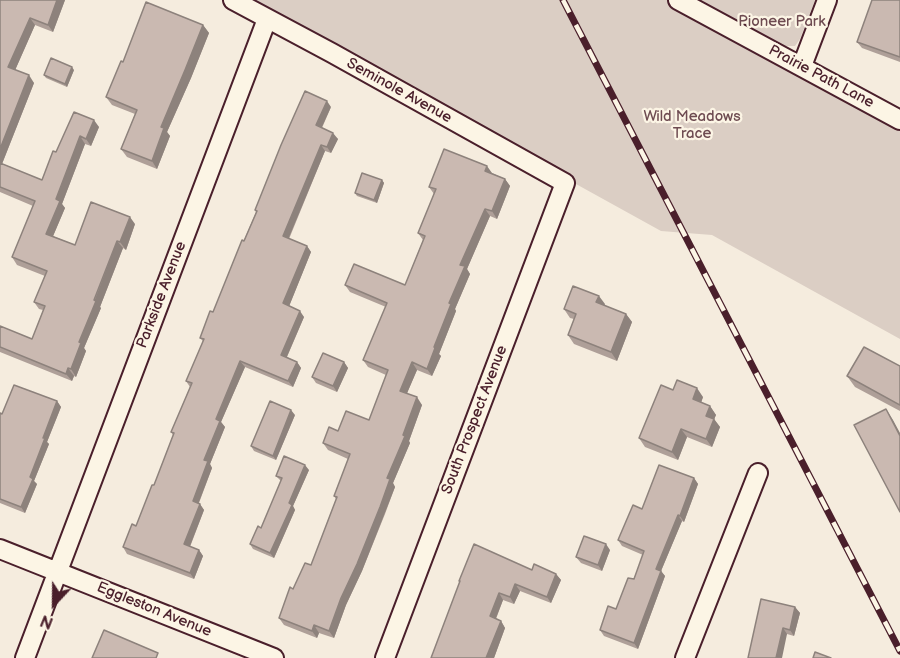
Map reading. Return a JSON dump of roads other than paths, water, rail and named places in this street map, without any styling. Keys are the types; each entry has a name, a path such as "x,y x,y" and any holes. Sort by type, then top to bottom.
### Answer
{"street":[{"name":"Seminole Avenue","path":"233,0 565,183"},
{"name":"Prairie Path Lane","path":"678,0 900,120"},
{"path":"802,66 827,0"},
{"name":"Parkside Avenue","path":"25,658 267,19"},
{"name":"South Prospect Avenue","path":"386,658 565,183"},
{"path":"685,658 758,473"},
{"name":"Eggleston Avenue","path":"0,549 274,658"}],"railway":[{"path":"563,0 900,651"}],"park label":[{"name":"Pioneer Park","path":"782,22"},
{"name":"Wild Meadows Trace","path":"692,126"}]}
